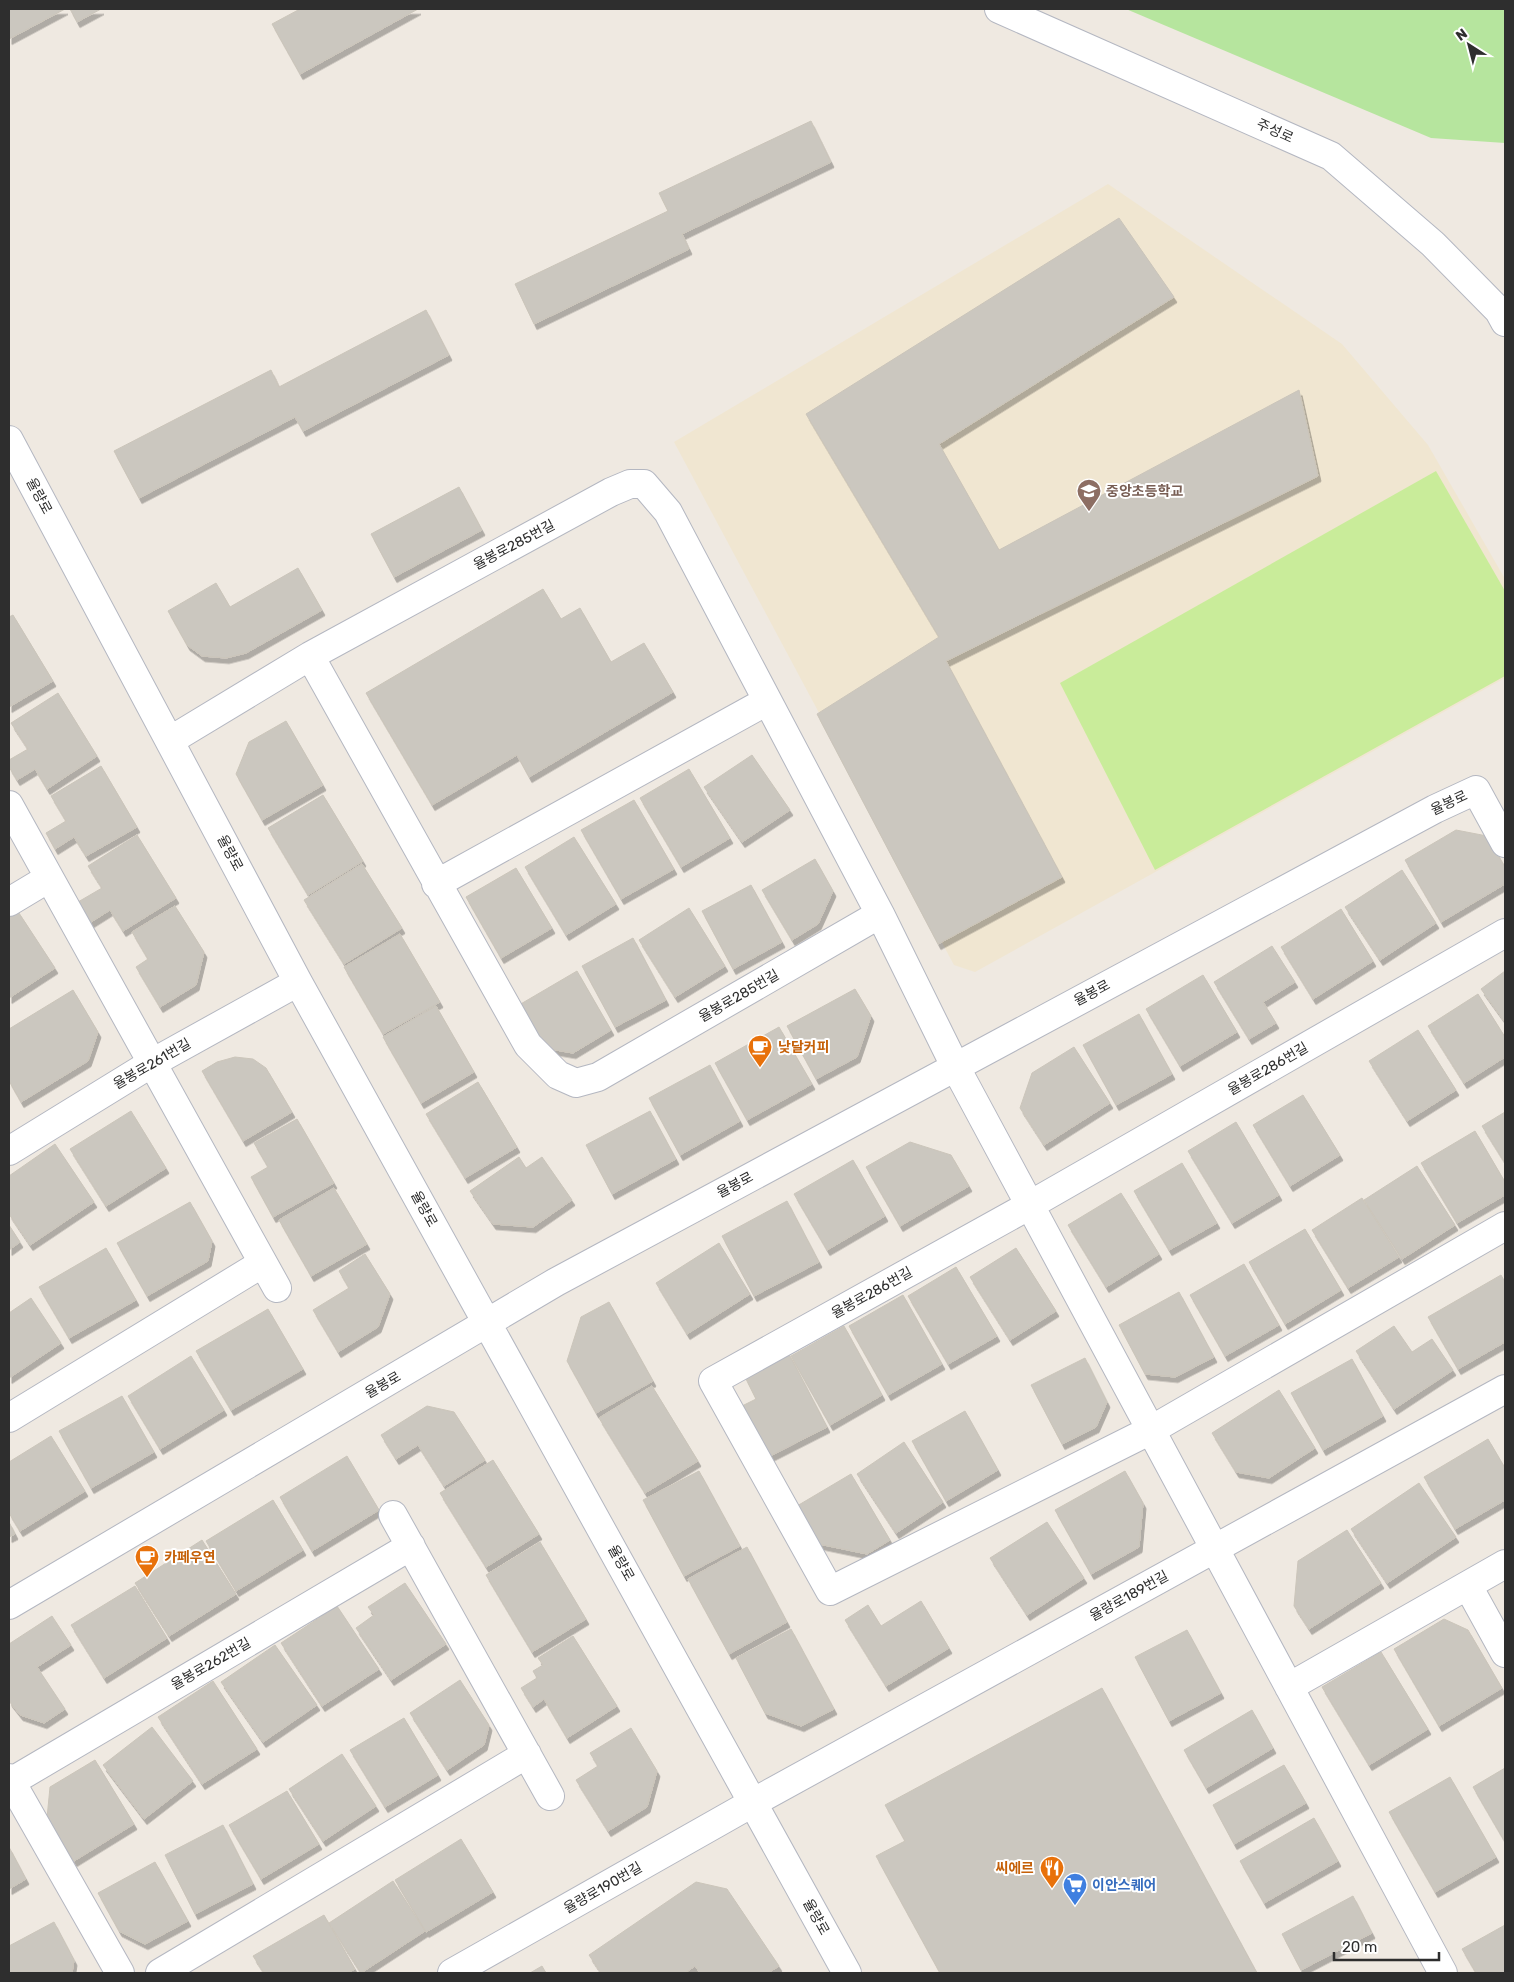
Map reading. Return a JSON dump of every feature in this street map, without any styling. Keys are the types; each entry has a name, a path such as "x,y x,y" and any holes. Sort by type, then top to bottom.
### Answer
{"street":[{"name":"주성로","path":"998,9 1331,156 1433,244 1503,313"},
{"name":"율량로","path":"9,440 171,740 298,982 754,1802 847,1973"},
{"name":"율봉로285번길","path":"171,740 310,656 611,492 630,484 644,484 668,512 880,914 955,1066"},
{"name":"율봉로285번길","path":"310,656 436,884 528,1045 558,1075 576,1083 598,1077 880,914"},
{"path":"436,884 767,701"},
{"name":"율봉로","path":"9,1605 488,1324 556,1282 1426,814 1476,790 1505,843"},
{"path":"9,805 277,1288"},
{"path":"9,902 49,878"},
{"name":"율봉로286번길","path":"1151,1430 830,1591 713,1381 1030,1206 1505,933"},
{"name":"율봉로261번길","path":"9,1151 152,1064 298,982"},
{"path":"955,1066 1443,1973"},
{"path":"1151,1430 1505,1226"},
{"path":"9,1418 263,1263"},
{"name":"율량로189번길","path":"754,1802 1505,1389"},
{"path":"393,1515 550,1796"},
{"name":"율봉로262번길","path":"120,1973 9,1781 410,1546"},
{"path":"1289,1687 1505,1564"},
{"path":"1468,1586 1505,1653"},
{"path":"160,1973 528,1754"},
{"name":"율량로190번길","path":"452,1973 754,1802"}],"shaded area":[{"name":"중앙초등학교","path":"1108,184 1342,344 1428,445 1505,579 1505,678 975,972 954,965 674,442"}],"green space":[{"path":"1126,9 1505,9 1505,143 1431,138"},
{"path":"1436,471 1505,591 1505,676 1155,870 1060,683"}],"building":[{"path":"9,9 65,9 9,39"},
{"path":"70,9 101,9 77,22"},
{"path":"300,9 418,9 300,74 272,24"},
{"path":"811,121 831,162 682,234 689,249 534,324 515,284 668,211 659,193"},
{"name":"중앙초등학교","path":"1119,218 1174,297 939,444 999,550 1299,390 1318,476 946,661 1062,877 938,944 817,714 939,637 806,414"},
{"path":"426,310 449,355 303,431 295,417 139,498 114,451 271,370 279,387"},
{"path":"459,487 482,530 394,577 371,534"},
{"path":"298,568 322,610 246,653 226,658 202,656 187,645 168,611 216,583 230,607"},
{"path":"543,589 561,619 580,608 611,662 644,643 673,692 529,777 517,755 432,805 366,693"},
{"path":"13,615 53,681 9,707 9,617"},
{"path":"58,693 97,756 47,789 35,769 17,780 9,767 9,760 28,749 11,723"},
{"path":"286,721 323,785 262,820 236,774 249,742"},
{"path":"752,755 790,810 742,842 704,787"},
{"path":"101,766 137,827 86,856 74,837 55,849 46,833 66,821 51,796"},
{"path":"689,769 730,838 681,867 640,798"},
{"path":"323,795 363,861 308,895 268,828"},
{"path":"634,800 674,869 621,899 581,830"},
{"path":"1456,830 1487,836 1505,867 1505,884 1441,922 1405,860"},
{"path":"137,835 176,898 123,931 110,910 91,922 78,902 102,888 88,866"},
{"path":"574,837 616,904 566,935 525,867"},
{"path":"815,859 833,891 818,924 792,940 762,890"},
{"path":"362,864 402,928 344,964 304,900"},
{"path":"516,868 552,928 501,958 466,897"},
{"path":"1402,870 1436,923 1380,960 1345,907"},
{"path":"751,885 782,942 733,969 702,911"},
{"path":"175,906 204,952 196,985 160,1007 136,967 148,959 132,932"},
{"path":"689,908 725,966 675,997 639,940"},
{"path":"1341,909 1373,961 1313,999 1281,947"},
{"path":"17,910 55,968 9,998 9,916"},
{"path":"400,934 440,1002 383,1034 344,967"},
{"path":"633,938 666,1000 615,1027 582,966"},
{"path":"1272,946 1295,982 1263,1002 1276,1023 1249,1039 1214,982"},
{"path":"577,971 611,1030 573,1053 544,1048 519,1005"},
{"path":"1505,971 1505,1022 1481,989"},
{"path":"1203,975 1237,1032 1180,1066 1146,1009"},
{"path":"855,989 871,1016 857,1057 816,1079 787,1026"},
{"path":"73,990 98,1032 88,1061 21,1102 9,1081 9,1029"},
{"path":"1478,994 1505,1037 1505,1057 1464,1083 1428,1026"},
{"path":"436,1006 474,1072 421,1103 383,1037"},
{"path":"1139,1014 1172,1074 1116,1105 1083,1045"},
{"path":"779,1027 812,1084 747,1120 715,1063"},
{"path":"1418,1030 1456,1090 1407,1121 1369,1061"},
{"path":"1074,1047 1110,1103 1044,1145 1020,1108 1032,1073"},
{"path":"235,1057 253,1059 266,1068 292,1112 243,1141 202,1071 217,1062"},
{"path":"710,1065 740,1121 680,1155 649,1098"},
{"path":"478,1082 517,1147 465,1178 426,1114"},
{"path":"1303,1095 1340,1155 1290,1186 1253,1125"},
{"path":"131,1111 166,1168 106,1206 70,1149"},
{"path":"650,1111 676,1159 612,1194 586,1145"},
{"path":"1505,1112 1505,1163 1482,1126"},
{"path":"297,1119 334,1183 273,1217 251,1177 268,1167 254,1143"},
{"path":"1236,1122 1279,1195 1232,1223 1188,1151"},
{"path":"1475,1131 1505,1182 1505,1195 1457,1223 1421,1163"},
{"path":"910,1142 951,1155 969,1186 900,1226 866,1167"},
{"path":"55,1144 94,1202 30,1245 9,1214 9,1176"},
{"path":"519,1157 526,1168 542,1157 572,1200 533,1227 493,1224 470,1191"},
{"path":"853,1160 885,1216 827,1250 794,1194"},
{"path":"1182,1163 1217,1223 1169,1250 1134,1191"},
{"path":"1417,1166 1455,1225 1402,1259 1364,1200"},
{"path":"334,1188 367,1244 311,1276 279,1220"},
{"path":"1121,1193 1159,1254 1106,1287 1068,1225"},
{"path":"1362,1198 1399,1257 1348,1288 1312,1230"},
{"path":"787,1201 819,1262 754,1296 722,1236"},
{"path":"190,1202 212,1241 208,1261 147,1296 117,1243"},
{"path":"9,1225 20,1242 9,1250"},
{"path":"1305,1229 1341,1290 1285,1324 1249,1262"},
{"path":"719,1243 750,1294 687,1334 656,1283"},
{"path":"106,1248 136,1300 69,1338 39,1287"},
{"path":"1016,1248 1056,1311 1010,1340 970,1277"},
{"path":"365,1254 390,1294 378,1327 338,1352 313,1310 349,1288 339,1271"},
{"path":"1244,1264 1279,1325 1225,1356 1190,1295"},
{"path":"956,1267 997,1336 948,1364 908,1296"},
{"path":"1501,1275 1505,1282 1505,1342 1458,1369 1428,1317"},
{"path":"1179,1292 1214,1357 1175,1377 1145,1374 1119,1325"},
{"path":"903,1295 942,1364 888,1395 849,1326"},
{"path":"31,1298 61,1343 9,1378 9,1313"},
{"path":"609,1302 653,1381 596,1413 567,1361 581,1317"},
{"path":"268,1309 303,1369 231,1410 196,1351"},
{"path":"844,1326 882,1395 830,1425 791,1356"},
{"path":"1394,1326 1412,1352 1432,1339 1453,1370 1394,1409 1356,1351"},
{"path":"789,1354 827,1427 768,1457 742,1406 756,1399 745,1377"},
{"path":"191,1356 224,1410 160,1449 128,1396"},
{"path":"1085,1358 1107,1402 1096,1427 1062,1444 1031,1385"},
{"path":"1352,1359 1383,1416 1323,1450 1291,1393"},
{"path":"652,1386 698,1461 645,1493 599,1418"},
{"path":"1279,1390 1315,1448 1269,1478 1236,1472 1212,1433"},
{"path":"122,1396 154,1452 91,1488 59,1431"},
{"path":"427,1406 454,1412 485,1460 444,1486 418,1445 396,1459 381,1435"},
{"path":"965,1411 998,1470 946,1501 912,1441"},
{"path":"51,1436 85,1491 20,1531 9,1513 9,1462"},
{"path":"1488,1439 1505,1468 1505,1500 1455,1529 1424,1477"},
{"path":"904,1442 943,1502 896,1533 857,1474"},
{"path":"347,1456 379,1510 312,1551 280,1497"},
{"path":"493,1460 539,1534 486,1567 440,1493"},
{"path":"699,1471 740,1546 684,1576 643,1500"},
{"path":"1125,1471 1143,1503 1139,1547 1091,1574 1055,1510"},
{"path":"851,1474 890,1540 867,1554 819,1544 797,1506"},
{"path":"1419,1483 1456,1537 1387,1583 1351,1529"},
{"path":"273,1500 303,1550 236,1591 206,1541"},
{"path":"9,1522 15,1534 9,1537"},
{"path":"1047,1522 1084,1578 1027,1615 990,1558"},
{"path":"1347,1530 1381,1583 1309,1629 1294,1606 1298,1561"},
{"path":"202,1540 236,1594 169,1636 135,1583"},
{"path":"540,1542 586,1619 532,1652 486,1575"},
{"path":"747,1547 787,1622 729,1654 688,1579"},
{"path":"405,1583 446,1644 391,1680 356,1628 374,1615 368,1607"},
{"path":"135,1586 167,1638 104,1678 71,1625"},
{"path":"921,1601 949,1648 886,1686 845,1620 868,1605 881,1626"},
{"path":"337,1606 379,1669 322,1706 281,1643"},
{"path":"52,1616 71,1645 37,1667 65,1709 44,1723 20,1715 9,1701 9,1644"},
{"path":"1444,1619 1468,1630 1502,1688 1439,1726 1394,1649"},
{"path":"791,1629 834,1709 801,1726 765,1713 736,1658"},
{"path":"1187,1630 1221,1693 1169,1721 1135,1657"},
{"path":"573,1636 617,1706 567,1738 544,1699 533,1707 521,1688 537,1678 533,1671 543,1665 538,1658"},
{"path":"275,1645 317,1705 263,1742 221,1682"},
{"path":"1381,1652 1428,1729 1369,1765 1322,1687"},
{"path":"460,1680 489,1725 484,1745 447,1770 410,1713"},
{"path":"213,1681 257,1749 202,1784 158,1717"},
{"path":"1102,1688 1257,1973 940,1973 876,1856 905,1841 885,1805"},
{"path":"1252,1710 1273,1748 1206,1788 1184,1750"},
{"path":"404,1718 438,1775 385,1807 350,1750"},
{"path":"152,1727 193,1781 144,1819 103,1765"},
{"path":"631,1728 657,1771 647,1807 608,1831 576,1780 598,1766 590,1753"},
{"path":"342,1754 376,1806 323,1841 289,1789"},
{"path":"95,1760 134,1824 74,1861 47,1818 50,1787"},
{"path":"1284,1765 1306,1803 1234,1844 1213,1805"},
{"path":"1505,1768 1505,1842 1473,1787"},
{"path":"1450,1777 1496,1857 1435,1892 1389,1812"},
{"path":"287,1791 319,1844 261,1879 229,1825"},
{"path":"1314,1818 1338,1861 1264,1903 1240,1861"},
{"path":"223,1825 253,1884 195,1914 165,1855"},
{"path":"461,1839 493,1892 426,1932 395,1880"},
{"path":"9,1847 26,1879 9,1889"},
{"path":"155,1862 188,1921 145,1944 119,1931 98,1893"},
{"path":"393,1881 425,1931 361,1973 329,1923"},
{"path":"696,1882 727,1889 779,1966 768,1973 700,1973 695,1966 685,1973 601,1973 589,1955"},
{"path":"1353,1896 1372,1933 1301,1970 1282,1934"},
{"path":"324,1915 355,1969 347,1973 264,1973 253,1956"},
{"path":"54,1922 74,1960 72,1973 9,1973 9,1946"},
{"path":"1505,1925 1505,1973 1476,1973 1462,1949"},
{"path":"542,1966 546,1973 530,1973"}],"place":[{"name":"중앙초등학교","path":"1089,512"},
{"name":"낮달커피","path":"760,1068"},
{"name":"카페우연","path":"147,1578"},
{"name":"씨에르","path":"1052,1889"},
{"name":"이안스퀘어","path":"1075,1906"}]}
